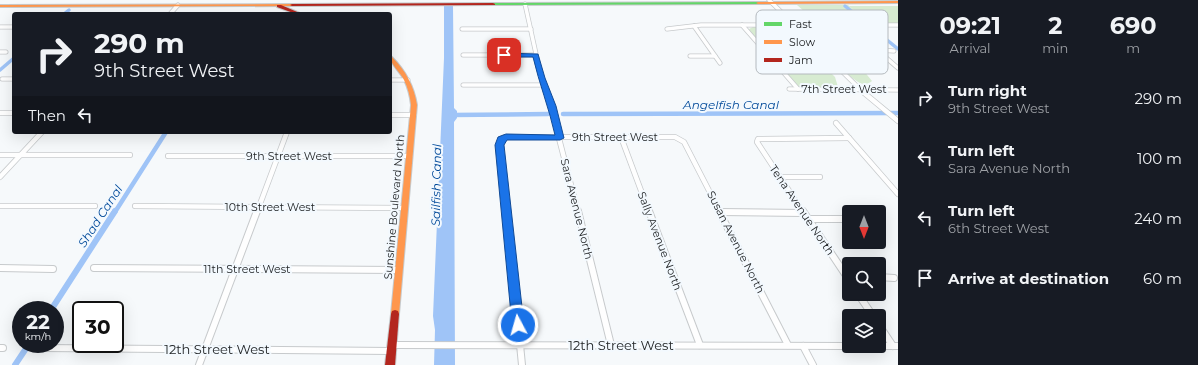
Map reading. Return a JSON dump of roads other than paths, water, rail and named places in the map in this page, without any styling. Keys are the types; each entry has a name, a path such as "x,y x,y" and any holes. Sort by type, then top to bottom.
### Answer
{"main road":[{"path":"525,4 529,2 586,2 593,0"},
{"path":"274,4 311,2 630,0"},
{"path":"0,6 236,1 525,4 898,2"},
{"path":"263,1 284,12"},
{"path":"0,2 178,5 263,1 295,12"},
{"path":"296,12 293,10 295,7 311,2"},
{"name":"Sunshine Boulevard North","path":"390,365 414,115 413,93 408,80 392,60"}],"street":[{"path":"771,2 779,10"},
{"name":"Sara Avenue North","path":"525,4 536,55 544,85 550,99 611,345"},
{"path":"172,12 178,5"},
{"path":"742,25 756,41"},
{"path":"667,29 694,26 756,25"},
{"path":"694,26 720,63"},
{"path":"0,27 12,27"},
{"path":"462,29 531,29"},
{"path":"888,50 894,50"},
{"path":"0,52 6,52"},
{"path":"463,55 536,55"},
{"path":"690,56 715,56"},
{"path":"888,59 898,68"},
{"path":"785,74 798,89"},
{"path":"845,74 897,120"},
{"path":"2,78 12,79"},
{"path":"392,80 408,80"},
{"path":"463,85 544,85"},
{"name":"7th Street West","path":"790,89 898,90"},
{"path":"0,113 12,113"},
{"path":"392,115 414,115"},
{"path":"836,123 898,194"},
{"path":"0,177 40,134"},
{"path":"199,365 285,134"},
{"name":"9th Street West","path":"520,346 500,145 501,139 506,137 681,139"},
{"name":"Sally Avenue North","path":"621,138 700,345"},
{"name":"Tena Avenue North","path":"842,270 757,142 758,139 849,138"},
{"name":"Susan Avenue North","path":"681,139 687,147 721,212 788,346"},
{"path":"0,155 130,156"},
{"name":"9th Street West","path":"168,156 410,156"},
{"path":"780,177 820,177"},
{"path":"0,206 95,206"},
{"name":"10th Street West","path":"135,206 405,208"},
{"path":"721,212 803,212"},
{"path":"808,219 842,219"},
{"path":"0,268 53,268"},
{"name":"11th Street West","path":"94,268 399,270"},
{"path":"886,278 894,278"},
{"path":"886,335 895,346"},
{"name":"12th Street West","path":"64,348 392,348 421,345 842,346"},
{"path":"520,346 522,365"},
{"path":"803,346 813,365"}],"water":[{"path":"444,6 453,6 454,108 457,111 457,118 454,122 455,365 434,365 435,330 433,316 444,58"}],"waterway":[{"path":"845,6 850,10"},
{"path":"888,41 898,49"},
{"path":"0,70 12,60"},
{"name":"Angelfish Canal","path":"563,114 898,113"},
{"name":"Angelfish Canal","path":"451,115 548,114"},
{"name":"Shad Canal","path":"115,212 165,134"},
{"name":"Shad Canal","path":"57,301 115,211"},
{"name":"Shad Canal","path":"15,365 23,353"}],"water label":[{"name":"Sailfish Canal","path":"436,185"}]}
